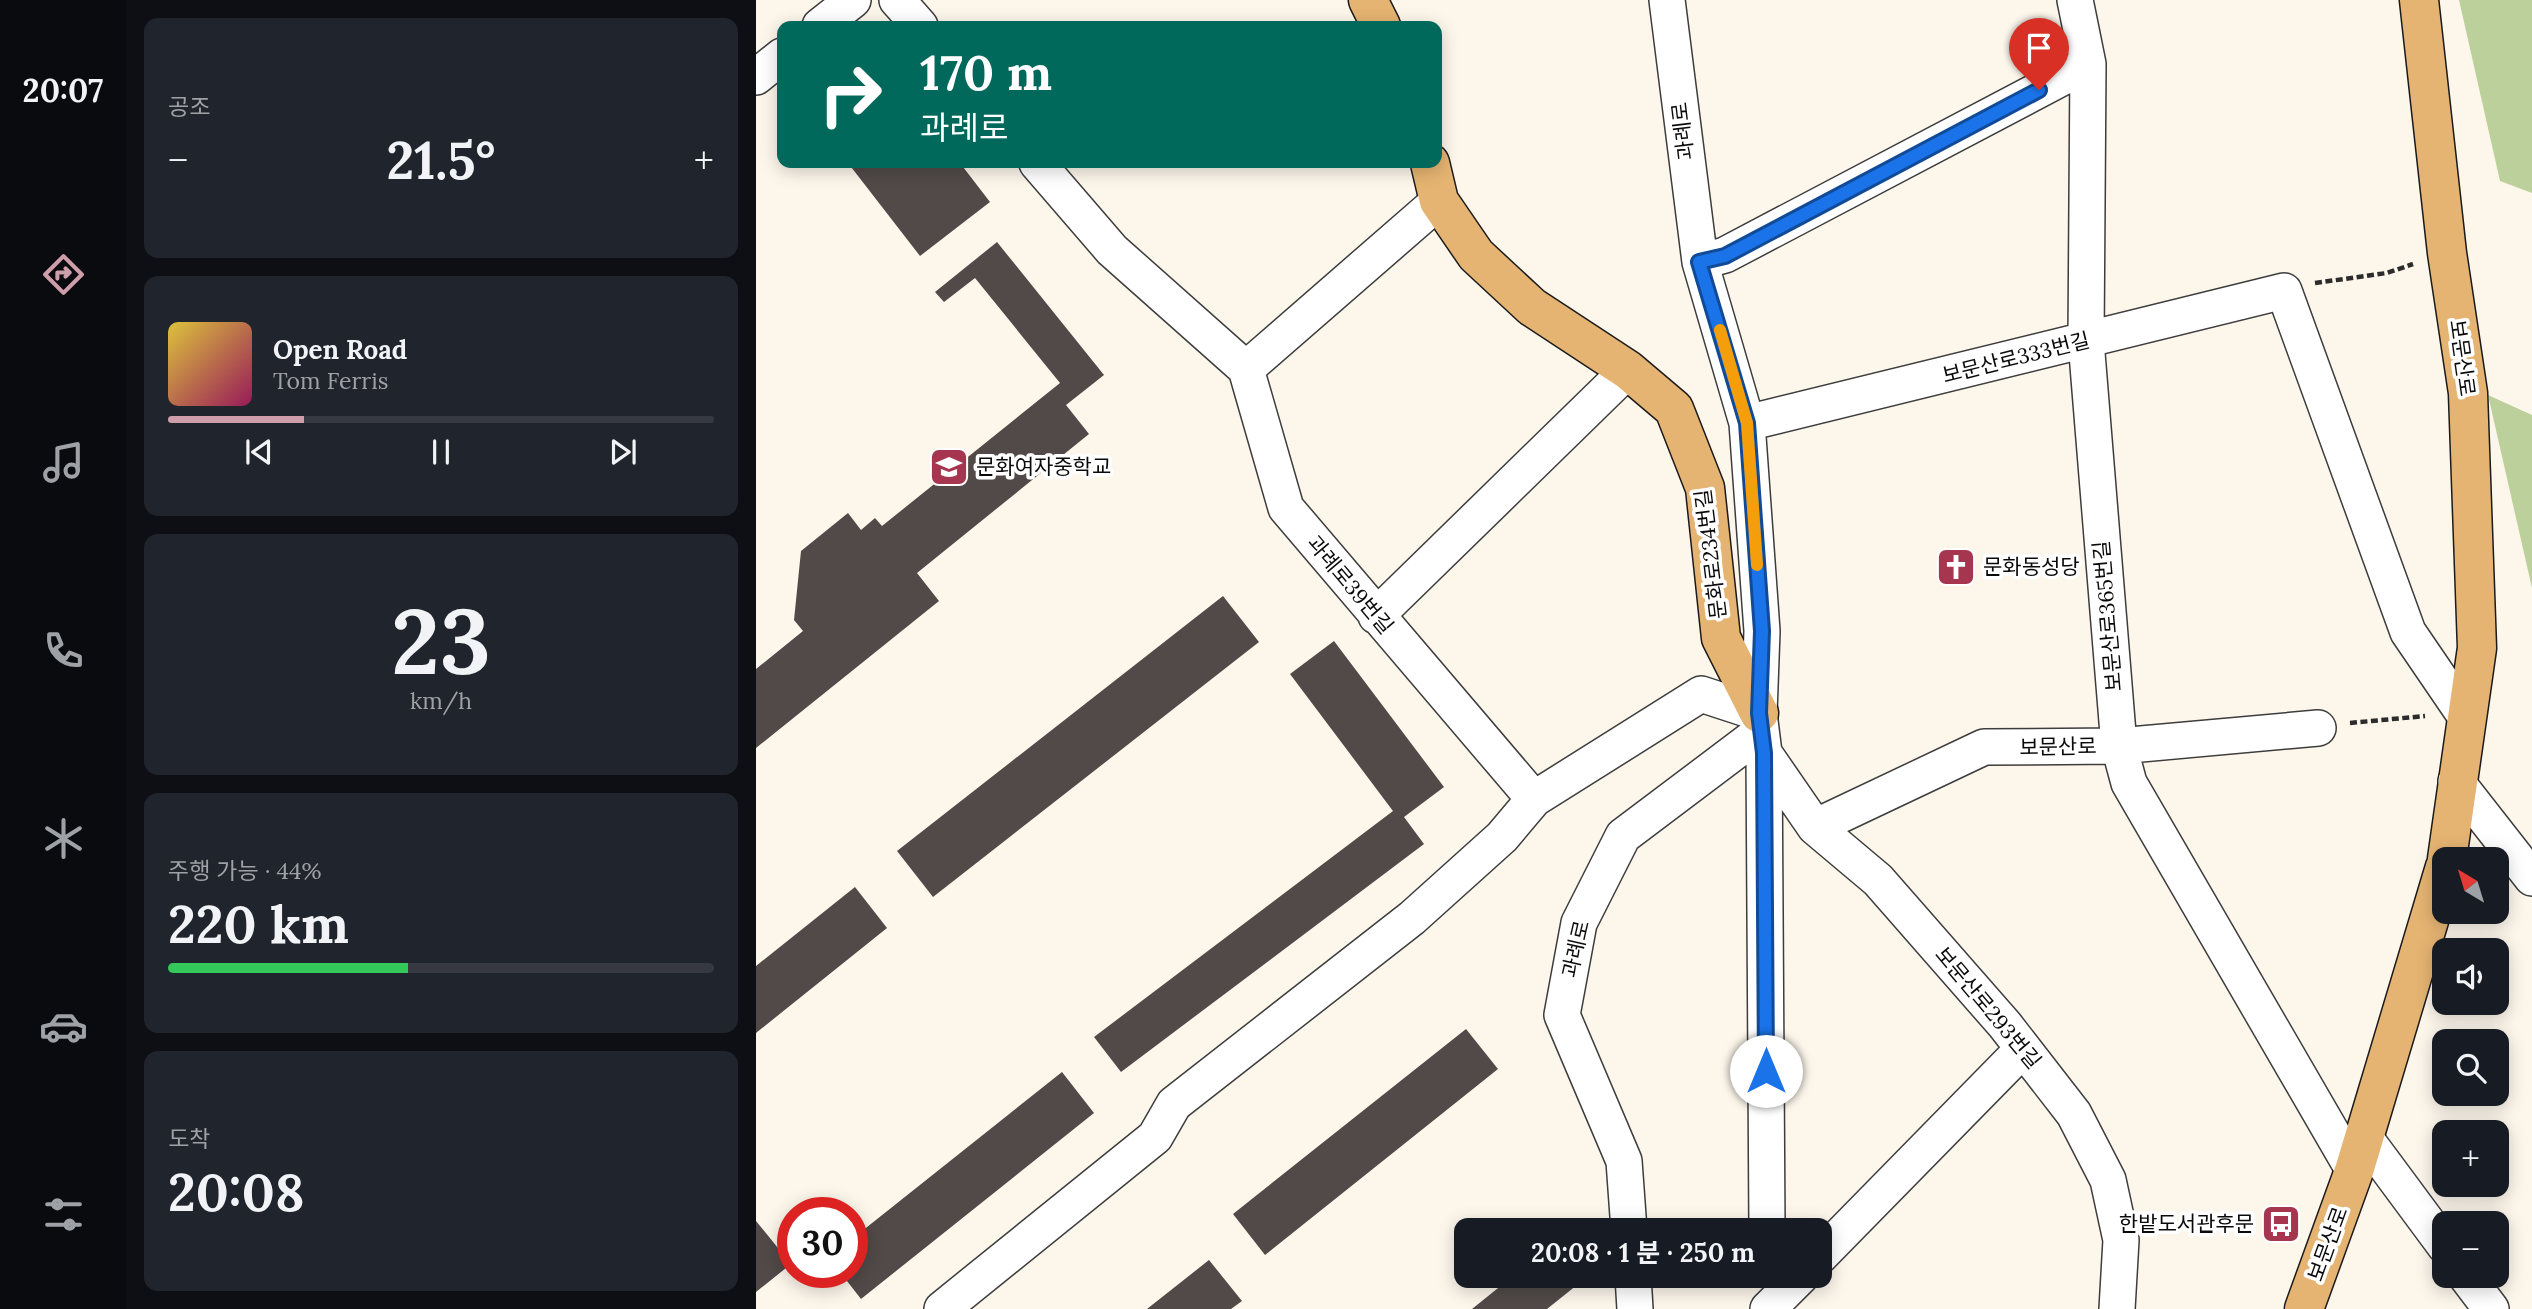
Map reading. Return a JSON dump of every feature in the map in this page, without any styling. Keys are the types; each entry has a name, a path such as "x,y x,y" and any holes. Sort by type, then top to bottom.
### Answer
{"main road":[{"path":"1368,0 1378,21"},
{"name":"보문산로","path":"2419,0 2447,253 2468,393 2477,648 2448,847"},
{"name":"문화로234번길","path":"1431,168 1439,201 1476,255 1532,307 1628,370 1674,410 1705,488 1721,638 1761,732"},
{"name":"보문산로","path":"2304,1309 2360,1155 2432,911"}],"street":[{"path":"826,21 853,0"},
{"path":"897,0 916,21"},
{"name":"과례로","path":"1667,0 1699,262 1747,423 1762,631 1768,1218"},
{"name":"보문산로365번길","path":"2075,0 2088,64 2086,341 2119,746 2129,783 2360,1155"},
{"path":"756,77 777,60"},
{"path":"1699,262 1725,256 2088,64"},
{"path":"1041,168 1112,250 1246,369 1439,201"},
{"path":"2296,287 2408,632 2466,717"},
{"name":"보문산로333번길","path":"1747,423 2296,287"},
{"name":"과례로39번길","path":"1246,369 1286,508 1534,799"},
{"path":"1376,616 1628,370"},
{"path":"943,1309 1155,1137 1174,1104 1412,918 1502,837 1534,799 1700,694 1761,732"},
{"name":"보문산로","path":"1815,827 1984,747 2119,746 2327,726"},
{"name":"과례로","path":"1628,1218 1624,1161 1562,1014 1579,923 1623,836 1761,732"},
{"name":"보문산로293번길","path":"1761,732 1815,827 1878,880 2024,1049 2074,1114 2108,1180 2121,1240 2117,1309"},
{"path":"2456,781 2532,878"},
{"path":"1832,1244 2024,1049"},
{"path":"2360,1155 2432,1233"},
{"path":"1634,1288 1635,1309"},
{"path":"1768,1288 1768,1309"},
{"path":"1768,1309 1789,1288"},
{"path":"2475,1288 2491,1309"}],"path":[{"path":"2296,287 2387,273"},
{"path":"2327,726 2409,715"}],"green space":[{"path":"2459,0 2532,0 2532,193 2500,181"},
{"path":"2488,395 2532,415 2532,588"}],"building":[{"path":"852,168 964,168 990,202 920,256"},
{"path":"997,242 1104,375 1066,405 1089,434 917,573 939,601 756,748 756,669 803,631 794,620 801,551 848,513 861,530 875,518 882,526 1060,383 975,278 944,302 935,292"},
{"path":"1223,596 1259,642 933,897 897,851"},
{"path":"1334,641 1444,787 1404,817 1424,844 1121,1072 1094,1037 1393,811 1290,674"},
{"path":"855,887 887,928 756,1033 756,966"},
{"path":"1466,1029 1498,1069 1265,1255 1233,1214"},
{"path":"1062,1072 1094,1113 861,1299 852,1288 868,1288 868,1226"},
{"path":"756,1221 777,1247 777,1275 756,1292"},
{"path":"1209,1260 1242,1301 1231,1309 1147,1309"},
{"path":"1498,1288 1573,1288 1547,1309 1472,1309"}],"slow traffic":[{"path":"1720,330 1747,423 1757,565"}],"place":[{"name":"문화여자중학교","path":"949,467"},
{"name":"문화동성당","path":"1956,567"},
{"name":"한밭도서관후문","path":"2281,1224"}],"route":[{"path":"1766,1071 1764,753 1759,713 1762,631 1747,423 1699,262 1725,256 2039,90"}]}
